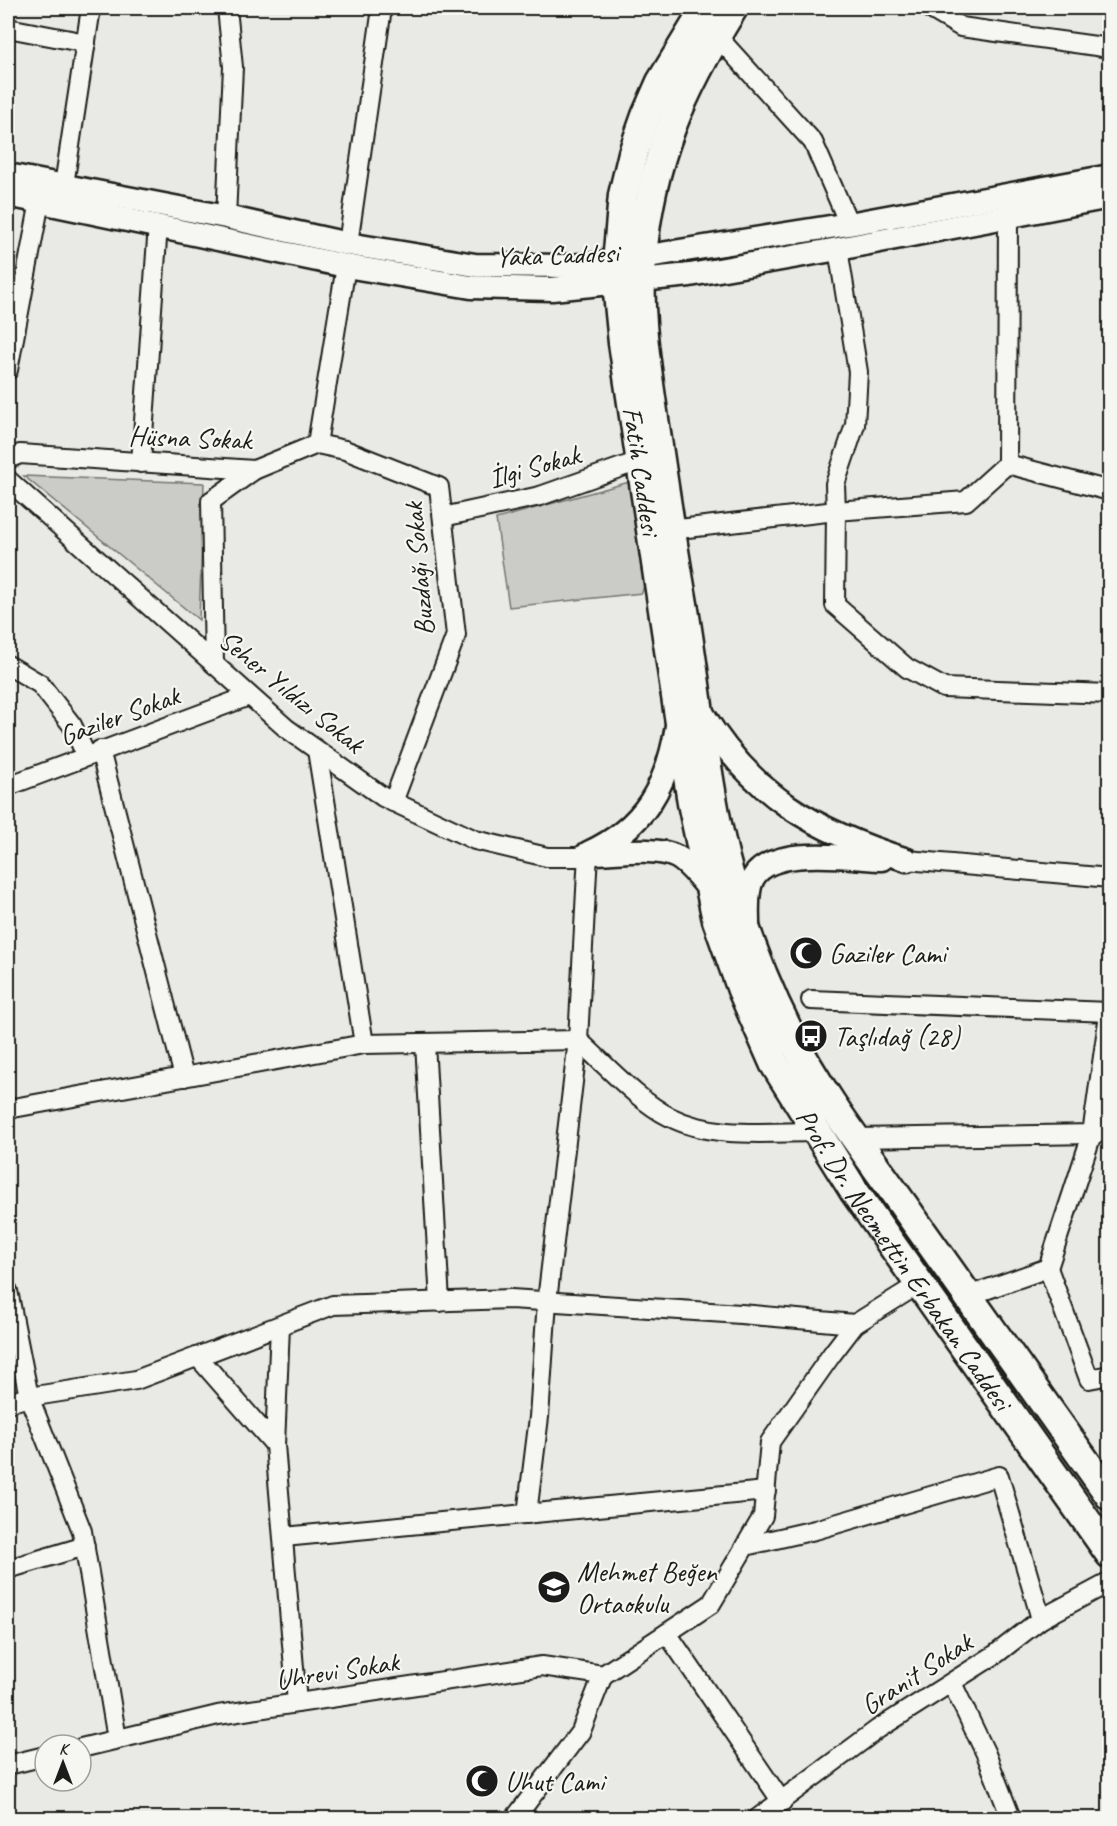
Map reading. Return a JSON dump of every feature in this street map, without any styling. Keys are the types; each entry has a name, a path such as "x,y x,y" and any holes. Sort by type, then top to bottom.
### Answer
{"main road":[{"name":"Fatih Caddesi","path":"706,8 662,82 646,116 633,153 623,195 639,461 688,710 735,894 738,944"},
{"name":"Fatih Caddesi","path":"733,8 696,71 665,141 629,271 648,371 670,530 688,710 692,803 710,890 738,944"},
{"name":"Prof. Dr. Necmettin Erbakan Caddesi","path":"738,944 758,1028 774,1063 815,1132 919,1284 1110,1554"},
{"name":"Prof. Dr. Necmettin Erbakan Caddesi","path":"738,944 770,992 796,1046 856,1138 1110,1496"}],"street":[{"path":"64,185 91,8"},
{"path":"226,217 233,68 227,8"},
{"path":"317,444 347,255 382,8"},
{"path":"929,8 961,27 1110,48"},
{"path":"8,28 86,43"},
{"path":"716,35 813,142 849,224"},
{"name":"Yaka Caddesi","path":"8,175 226,217 347,255"},
{"name":"Yaka Caddesi","path":"629,271 849,224 1110,176"},
{"name":"Yaka Caddesi","path":"8,195 158,225 347,255 475,265 567,266 690,275 1110,197"},
{"path":"8,370 40,201"},
{"path":"670,530 836,511 966,501 1007,464 1008,216"},
{"path":"141,463 158,225"},
{"path":"838,249 858,372 855,425 835,484 835,605 907,668 944,688 1110,694"},
{"name":"Hüsna Sokak","path":"14,457 254,470 317,444"},
{"name":"Buzdağı Sokak","path":"317,444 345,450 439,487 456,635 393,802"},
{"name":"İlgi Sokak","path":"443,517 540,496 639,461"},
{"path":"1007,464 1110,491"},
{"path":"214,664 211,501 254,470"},
{"name":"Seher Yıldızı Sokak","path":"8,480 286,728 383,797 475,840 547,857 578,856 588,853"},
{"path":"8,665 40,684 93,753 184,1077"},
{"name":"Gaziler Sokak","path":"10,783 249,696"},
{"path":"588,853 616,838 635,823 649,806 661,786 688,710 740,766 790,808 817,825 868,848 908,860"},
{"path":"316,750 364,1044"},
{"path":"588,853 670,854 683,861 710,890"},
{"path":"527,1514 539,1417 547,1301 578,1040 588,853"},
{"path":"738,944 748,911 750,885 755,874 777,859 797,856 908,860 1110,878"},
{"path":"812,1000 1109,1012"},
{"path":"1110,1007 1101,1132 1048,1268 1089,1379 1110,1375"},
{"path":"8,1109 364,1044 578,1040 647,1102 670,1117 697,1126 725,1131 815,1132"},
{"path":"425,1043 440,1302"},
{"path":"856,1138 1101,1132"},
{"path":"968,1296 1048,1268"},
{"path":"515,1818 581,1731 603,1676 711,1604 763,1516 770,1442 855,1324 919,1284"},
{"path":"8,1291 29,1397 82,1531 117,1739"},
{"path":"8,1403 29,1397 136,1380 333,1305 511,1299 855,1324"},
{"path":"280,1326 275,1445 297,1703"},
{"path":"198,1357 275,1445"},
{"path":"745,1546 815,1530 999,1476 1041,1619"},
{"path":"284,1537 766,1491"},
{"path":"8,1569 85,1546"},
{"name":"Granit Sokak","path":"758,1818 878,1729 996,1654 1041,1619 1110,1582"},
{"path":"667,1633 782,1802"},
{"name":"Uhrevi Sokak","path":"93,1745 218,1715 542,1666 603,1676"},
{"path":"952,1683 986,1754 1011,1818"},
{"path":"8,1765 33,1759"}],"shaded area":[{"path":"24,476 204,483 199,620"},
{"path":"633,481 647,573 642,593 509,607 496,519"}],"place":[{"name":"Gaziler Cami","path":"806,953"},
{"name":"Taşlıdağ (28)","path":"811,1036"},
{"name":"Mehmet Beğen Ortaokulu","path":"554,1587"},
{"name":"Uhut Cami","path":"482,1781"}]}
